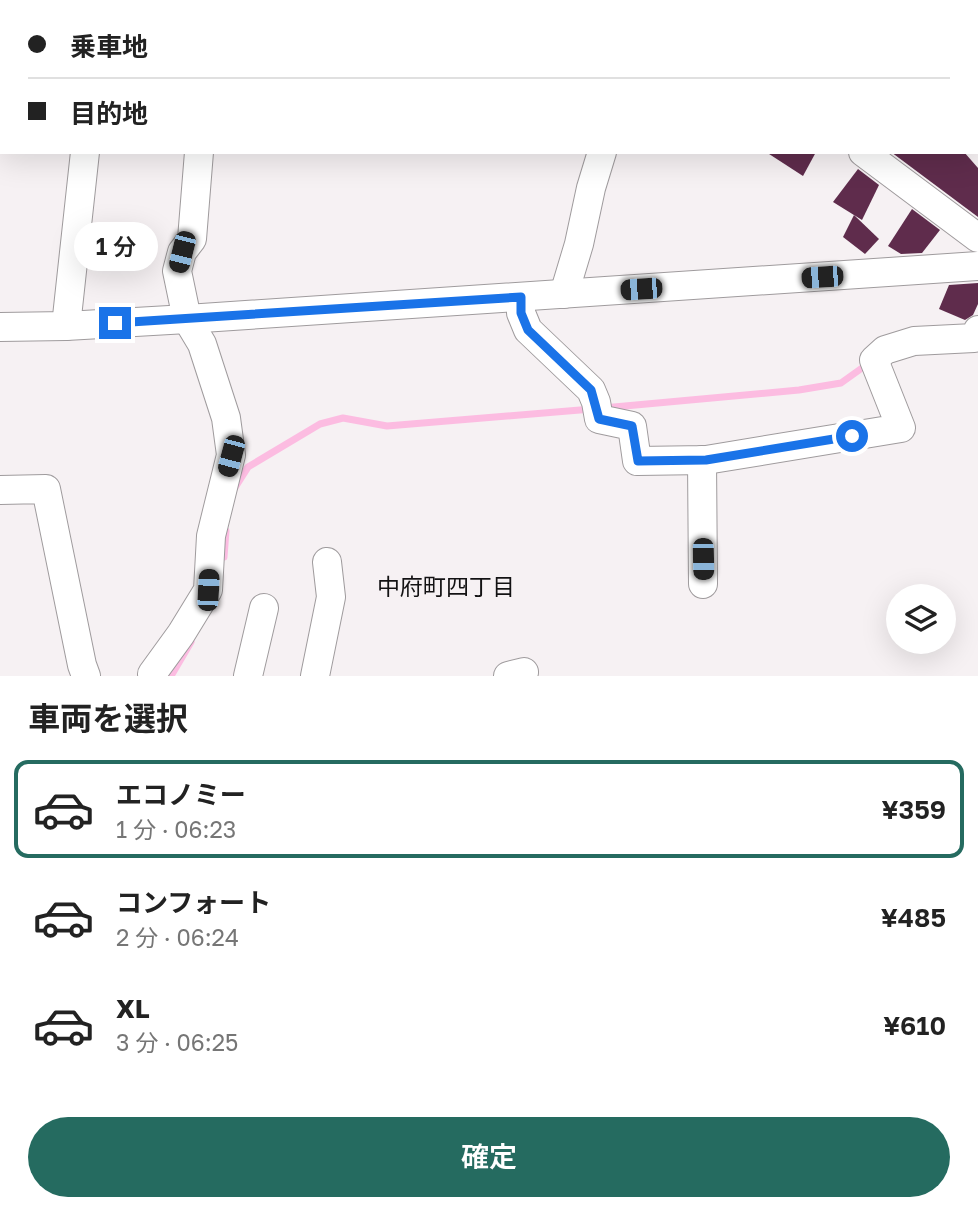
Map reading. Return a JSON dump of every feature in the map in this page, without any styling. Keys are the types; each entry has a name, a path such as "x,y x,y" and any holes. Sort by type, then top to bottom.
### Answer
{"street":[{"path":"66,326 85,154"},
{"path":"152,675 208,590 211,536 231,456 226,418 202,344 187,319 177,271 182,252 192,239 199,154"},
{"path":"564,294 601,154"},
{"path":"866,154 978,238"},
{"path":"0,327 187,319 978,266"},
{"path":"521,297 521,313 528,330 591,390 597,410 632,426 638,461 702,460 901,428 874,360 886,349 914,341 974,338 978,330"},
{"path":"702,460 704,584"},
{"path":"0,490 46,489 86,676"},
{"path":"315,676 331,597 327,562"},
{"path":"248,676 264,608"}],"building":[{"path":"769,154 815,154 803,176"},
{"path":"894,154 966,154 978,168 978,217"},
{"path":"858,169 879,185 862,220 833,202"},
{"path":"912,209 940,230 922,253 901,254 888,246"},
{"path":"854,215 879,239 865,254 843,237"},
{"path":"978,283 978,304 973,315 965,320 939,309 949,285"}],"waterway":[{"path":"603,408 799,390 841,383 862,368"},
{"path":"234,489 248,467 320,424 343,418 387,426 592,409"},
{"path":"224,557 226,531"},
{"path":"171,676 191,642"}],"district":[{"name":"中府町四丁目","path":"446,587"}],"route":[{"path":"115,323 521,297 521,313 528,330 591,390 599,419 632,426 638,461 706,460 852,436"}]}
